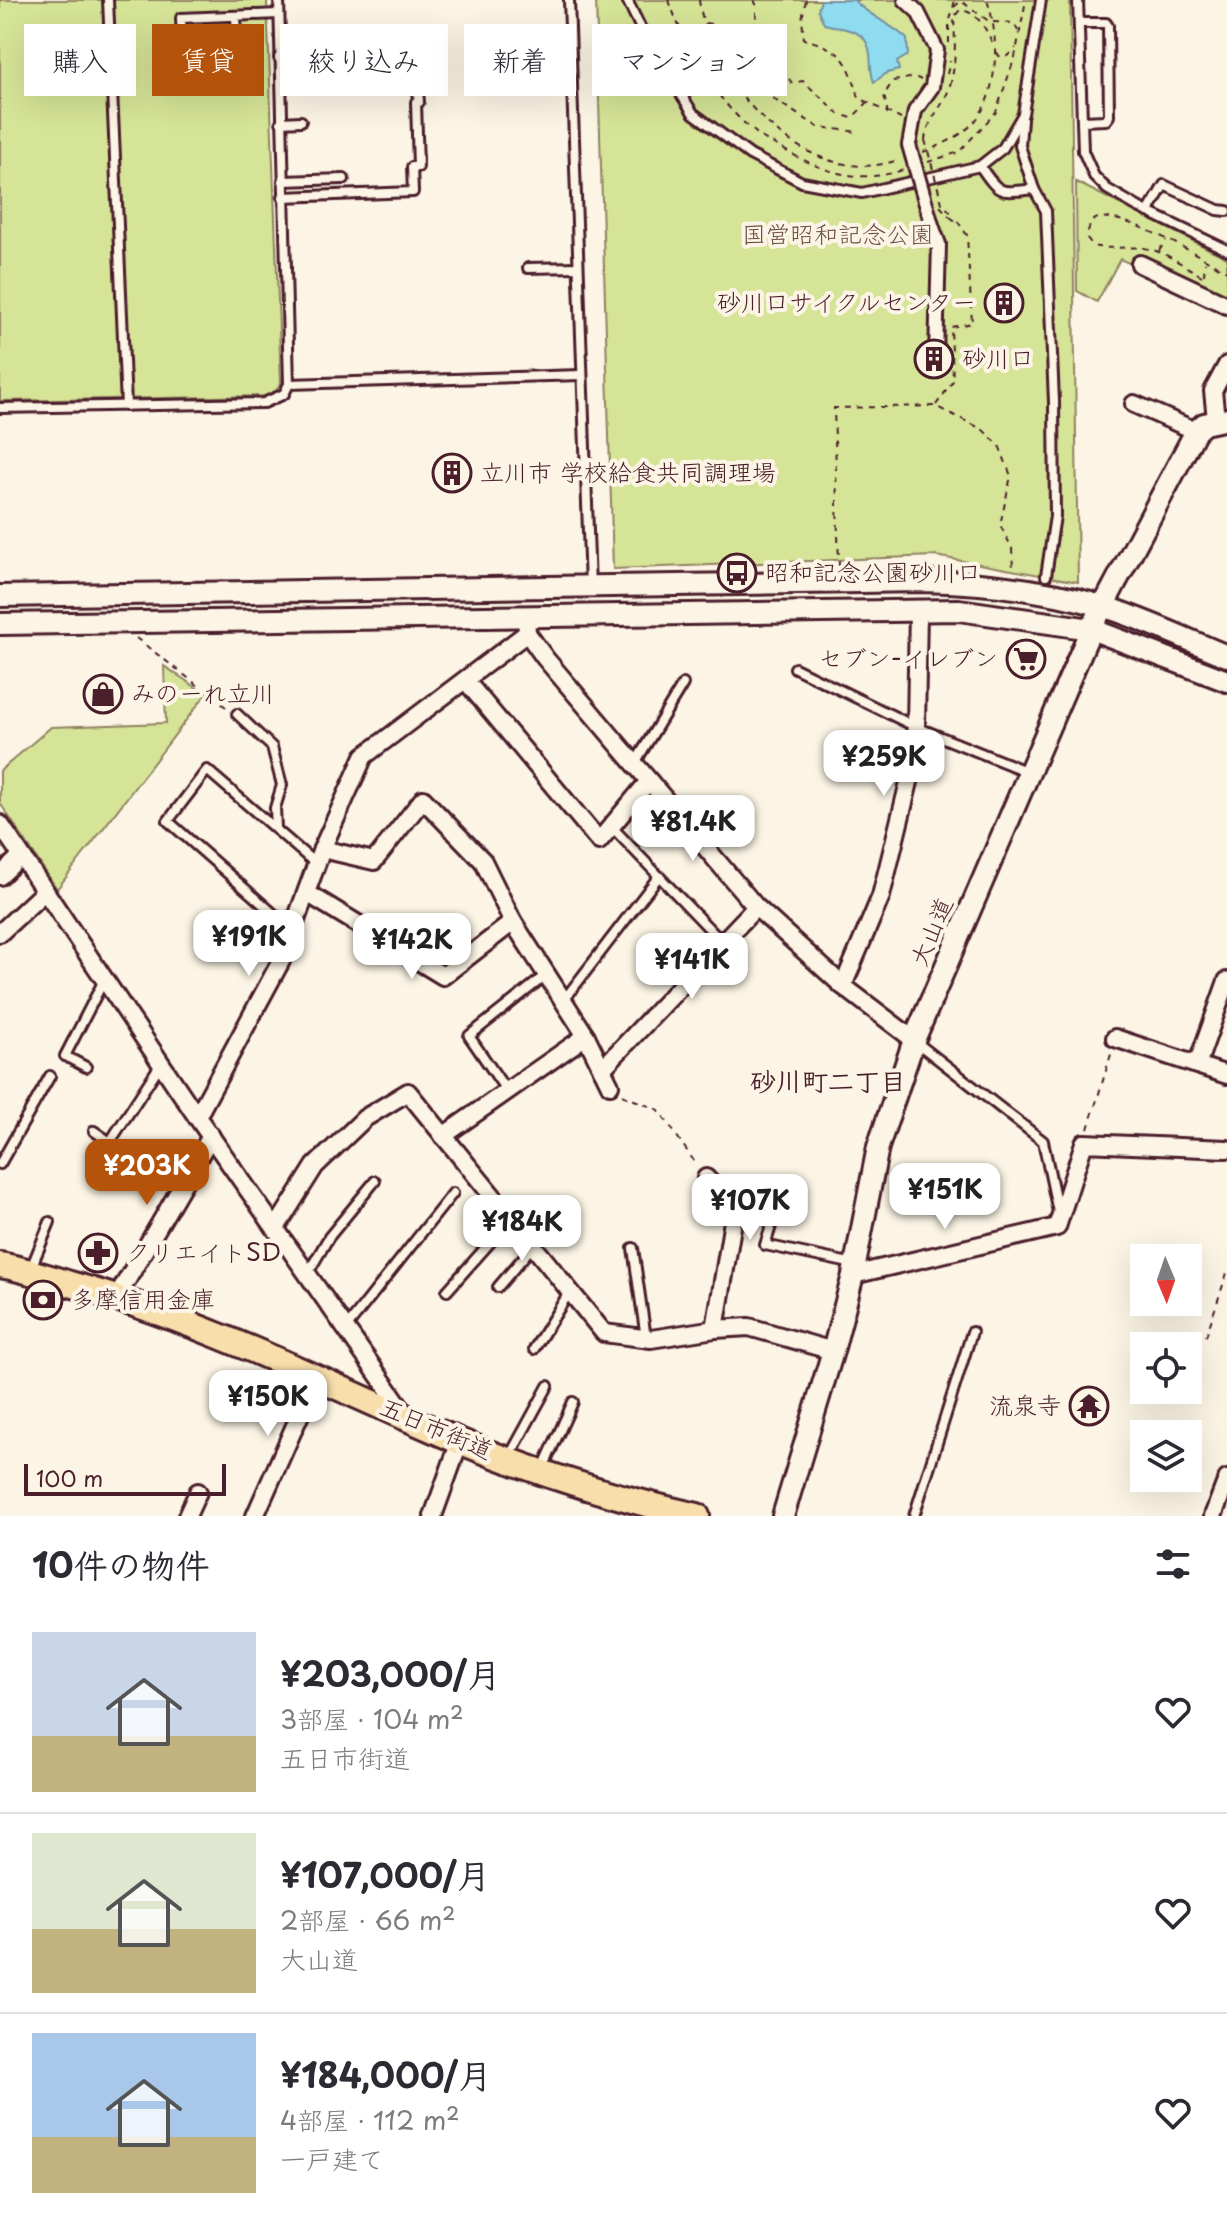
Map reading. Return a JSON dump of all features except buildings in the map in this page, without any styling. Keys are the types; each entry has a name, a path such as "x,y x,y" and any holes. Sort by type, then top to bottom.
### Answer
{"main road":[{"name":"五日市街道","path":"0,1265 117,1297 317,1376 460,1441 541,1472 604,1505 697,1516"}],"street":[{"path":"905,0 918,12 937,50 932,87 915,111 909,145 939,244 936,356"},
{"path":"1140,264 1227,305"},
{"path":"1134,404 1196,431 1204,424 1222,419 1213,391 1227,365"},
{"name":"大山道","path":"783,1516 854,1270 878,1147 914,1040 1091,629 1196,431"},
{"path":"0,596 961,582 1013,587 1103,607 1227,656"},
{"path":"636,587 636,614"},
{"path":"843,986 881,896 909,782 916,727 918,609"},
{"path":"0,624 526,624 636,614 959,610 1091,629 1227,681"},
{"path":"197,1117 281,961 320,857 364,756 466,681 526,624"},
{"path":"526,624 545,658 756,907 843,986 914,1040"},
{"path":"466,681 599,841 649,781"},
{"path":"320,857 374,861 423,799 483,861 513,922 586,1036 610,1085"},
{"path":"0,824 197,1117 408,1417"},
{"path":"0,876 21,856"},
{"path":"0,933 45,891"},
{"path":"307,893 443,976 513,922"},
{"path":"602,1069 756,907"},
{"path":"1197,1065 1227,981"},
{"path":"443,1136 586,1036"},
{"path":"1115,1038 1227,1075"},
{"path":"276,1228 315,1166 365,1118 408,1092 604,1333 646,1338 749,1327 833,1351"},
{"path":"117,1297 211,1136"},
{"path":"854,1270 1057,1227 1084,1143 1227,1149"},
{"path":"706,1178 735,1209 715,1329"},
{"path":"255,1516 317,1376"},
{"path":"433,1516 460,1441"},
{"path":"1213,1516 1227,1479"},
{"path":"187,1516 198,1492"}],"lane":[{"path":"108,0 126,406"},
{"path":"0,408 264,403 284,394 289,384 279,0"},
{"path":"569,0 590,588"},
{"path":"627,0 648,43 693,113 750,155 802,182 862,193 980,166 1003,148 1023,114"},
{"path":"1041,0 1020,146 1034,189 1046,211 1055,516 1046,576"},
{"path":"1078,0 1083,151 1094,176 1107,189 1148,212 1227,250"},
{"path":"236,16 234,56 228,60 183,60 181,18 279,14"},
{"path":"1079,23 1106,23 1108,26 1109,116 1106,120 1082,121"},
{"path":"268,62 415,54 419,102 416,102 418,167 412,167 413,192 283,197"},
{"path":"281,122 301,121"},
{"path":"980,166 996,188 1008,192 1034,189"},
{"path":"333,168 334,179"},
{"path":"283,181 344,179"},
{"path":"1148,212 1164,185 1218,210 1227,211"},
{"path":"528,268 578,267"},
{"path":"289,384 581,375"},
{"path":"795,668 916,727 1029,773"},
{"path":"635,764 683,684"},
{"path":"237,714 272,747 282,785 275,808 276,828"},
{"path":"293,930 168,821 207,770 276,828 320,857"},
{"path":"611,826 721,941"},
{"path":"564,1001 659,876"},
{"path":"506,1090 469,1036 546,975"},
{"path":"86,1067 65,1056 104,980"},
{"path":"914,1040 1043,1141 1059,1221"},
{"path":"94,1131 110,1142 161,1064"},
{"path":"0,1164 50,1076"},
{"path":"308,1273 329,1237 375,1181"},
{"path":"346,1328 453,1193"},
{"path":"735,1209 773,1220 765,1245 854,1270"},
{"path":"447,1291 511,1219"},
{"path":"29,1272 50,1222"},
{"path":"498,1287 534,1246"},
{"path":"633,1248 646,1338"},
{"path":"534,1349 571,1290"},
{"path":"914,1516 972,1332"},
{"path":"507,1459 548,1386"},
{"path":"541,1472 573,1402"}],"path":[{"path":"669,0 676,21 707,79 755,132 813,166 852,176 888,175 902,170"},
{"path":"699,0 716,55 735,89 757,114 787,139 815,154 855,167 886,165 898,160"},
{"path":"754,0 756,24"},
{"path":"806,0 802,19 804,39 837,51 851,71 859,98 912,123"},
{"path":"923,152 968,129 982,110 994,80 994,22 987,0"},
{"path":"917,166 959,152 996,112 1017,47 1026,0"},
{"path":"953,8 961,1 990,22 1014,23 1020,33"},
{"path":"935,406 953,381 951,327 972,323 967,235 942,203 925,140 927,126 946,96 953,74 954,17 960,10 967,11 984,24 999,56 1006,57 1017,47"},
{"path":"704,22 714,24"},
{"path":"787,76 792,83 803,81 839,114 852,118 867,103"},
{"path":"888,114 884,95 893,81 915,77 932,87"},
{"path":"772,96 818,127 859,132"},
{"path":"1205,260 1204,276 1146,248 1093,246 1087,238 1089,228 1102,217 1114,218 1166,240 1227,271"},
{"path":"1159,252 1166,240"},
{"path":"839,583 834,408 935,406 982,429 999,445 1011,476 1000,525 1012,548 1013,587"},
{"path":"130,634 237,714"},
{"path":"1084,1143 1115,1038"},
{"path":"610,1085 623,1095 659,1110 706,1178"},
{"path":"1202,1338 1206,1336 1227,1273"}],"green space":[{"path":"0,0 267,0 281,383 276,391 265,396 0,401"},
{"name":"国営昭和記念公園","path":"596,0 1070,0 1078,582 935,556 613,569 599,96 787,96 787,24 597,24"},
{"path":"1076,182 1227,258 1227,297 1137,254 1131,264 1120,259 1097,302 1077,291"},
{"path":"164,666 206,694 57,889 0,803 0,771 51,727 166,723"}],"water":[{"path":"821,0 854,0 907,39 908,55 897,62 899,70 887,73 874,82 867,42 851,30 824,24 818,10"}],"place":[{"name":"砂川口サイクルセンター","path":"1004,303"},
{"name":"砂川口","path":"934,359"},
{"name":"立川市 学校給食共同調理場","path":"452,473"},
{"name":"昭和記念公園砂川口","path":"737,573"},
{"name":"セブン-イレブン","path":"1026,659"},
{"name":"みのーれ立川","path":"103,694"},
{"name":"クリエイトSD","path":"98,1253"},
{"name":"多摩信用金庫","path":"43,1300"},
{"name":"流泉寺","path":"1089,1406"}],"district":[{"name":"砂川町二丁目","path":"828,1082"}]}
